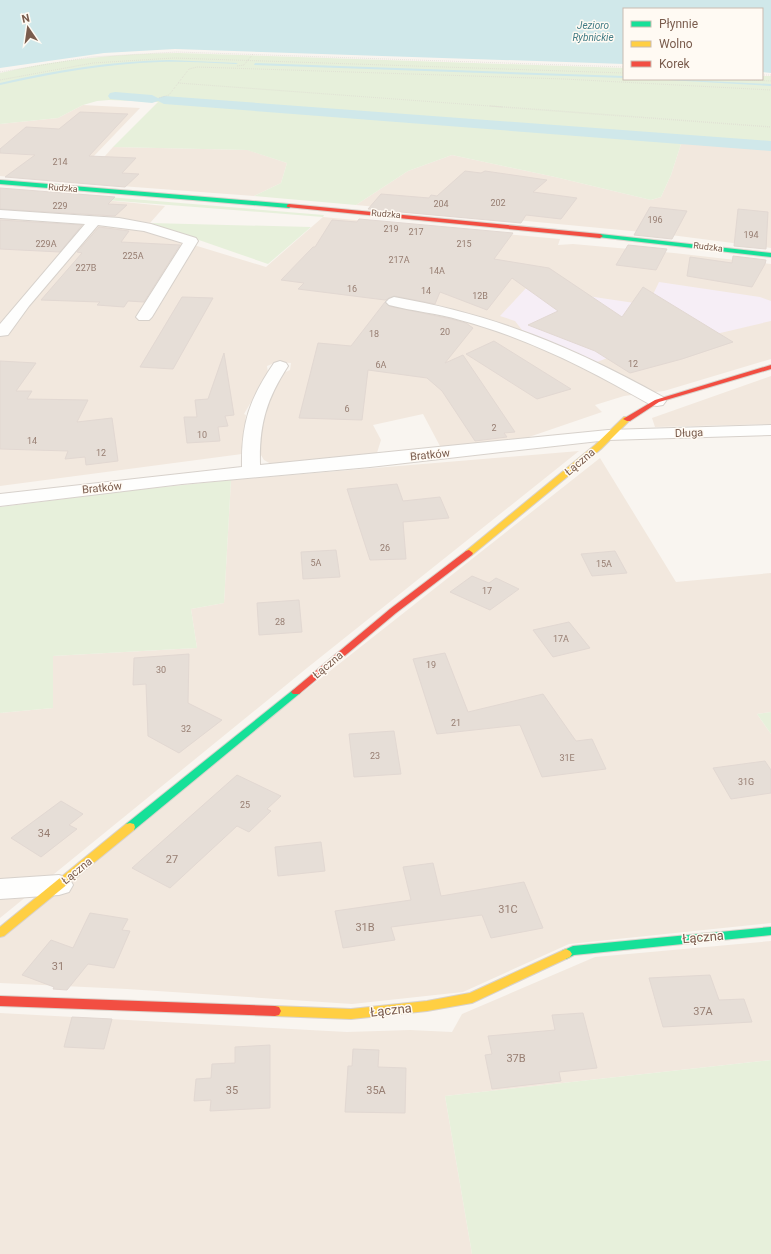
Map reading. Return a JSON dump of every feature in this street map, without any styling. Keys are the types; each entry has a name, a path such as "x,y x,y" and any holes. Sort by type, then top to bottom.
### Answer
{"street":[{"name":"Rudzka","path":"0,182 443,219 579,232 771,255"},
{"path":"1,215 96,220 136,224 191,241 144,317"},
{"path":"2,332 24,303 96,220"},
{"path":"394,302 452,312 497,325 537,340 596,367 657,401"},
{"path":"251,471 250,446 256,405 280,366"},
{"name":"Łączna","path":"0,933 393,611 494,533 598,447 608,435 640,408 657,401 771,367"},
{"name":"Długa","path":"608,435 771,430"},
{"name":"Bratków","path":"0,500 251,471 383,460 608,435"},
{"path":"0,889 60,885"},
{"name":"Łączna","path":"0,1001 351,1014 427,1006 472,998 573,951 771,931"}],"path":[{"path":"0,72 65,61 128,54 176,52 623,67"},
{"path":"234,67 244,65 254,54"},
{"path":"0,80 72,66 123,60 174,58 623,73"},
{"path":"159,98 168,95 189,69 197,67 234,67 564,79 771,90"},
{"path":"752,80 771,81"},
{"path":"177,83 771,126"}],"shaded area":[{"path":"83,105 140,108 69,182 0,176 0,124 58,118"},
{"path":"682,141 771,148 771,248 663,234 356,205 408,171 452,155 555,177 651,200 661,197 671,175"},
{"path":"113,147 248,150 287,163 281,183 254,196 81,183"},
{"path":"0,189 165,206 150,223 109,217 0,210"},
{"path":"6,217 138,228 266,267 323,217 560,239 558,245 573,244 674,253 771,264 771,359 664,391 624,396 595,405 602,412 526,438 441,448 423,414 373,425 381,440 376,456 271,464 264,460 258,450 266,399 281,374 290,370 291,363 277,362 267,366 268,373 244,414 246,415 242,454 0,486 0,218"},
{"path":"659,282 760,297 771,301 771,321 669,345 623,352 597,362 522,330 515,321 500,316 527,287 648,305"},
{"path":"771,376 771,424 655,427 652,418"},
{"path":"579,451 307,668 0,918 0,713 53,708 53,656 197,648 191,609 224,603 231,480"},
{"path":"600,458 676,582 771,573 771,712 757,714 771,734 771,923 569,944 463,992 352,1004 127,989 0,983 0,935 59,885"},
{"path":"771,941 771,1060 445,1096 472,1254 0,1254 0,1013 347,1032 410,1030 452,1032 462,1014 595,957"}],"green space":[{"path":"178,53 623,68 623,80 763,80 763,76 771,76 771,148 682,141 671,175 661,197 651,200 555,177 452,155 408,171 356,205 254,196 281,183 287,163 247,150 113,147 158,102 97,101 83,105 58,118 0,124 0,73 44,64 88,58"},
{"path":"108,197 324,215 323,217 105,200"},
{"path":"150,223 311,227 268,264"},
{"path":"231,480 224,603 191,609 197,648 53,656 53,708 0,713 0,507 135,490"},
{"path":"771,712 771,734 757,714"},
{"path":"771,1060 771,1254 472,1254 445,1096"}],"water":[{"name":"Jezioro Rybnickie","path":"0,0 771,0 771,73 763,72 763,8 623,8 623,64 175,49 104,53 0,68"}],"building":[{"path":"80,112 128,114 89,156 136,158 122,173 139,174 125,187 5,177 35,155 0,153 0,149 26,127 59,129"},
{"path":"465,171 481,173 485,171 547,180 533,192 577,198 561,219 526,215 521,223 368,209 381,194 429,198 431,195 437,196"},
{"path":"0,188 115,197 108,204 127,205 115,216 0,209"},
{"path":"650,207 687,211 672,239 634,235"},
{"path":"738,209 768,212 766,249 734,246"},
{"path":"359,219 513,233 494,259 549,268 622,317 643,287 733,342 682,359 630,373 595,351 528,325 558,311 512,278 487,310 440,292 435,304 394,296 385,300 298,289 304,283 281,280 313,247 315,247 332,220 357,222"},
{"path":"0,220 82,225 60,252 0,249"},
{"path":"99,227 129,231 121,242 180,245 144,302 128,301 124,307 97,305 100,302 41,300 82,253 77,252"},
{"path":"628,245 667,249 656,270 616,265"},
{"path":"733,256 766,260 752,287 687,276 690,257 732,263"},
{"path":"182,297 213,298 173,369 140,367"},
{"path":"385,302 389,306 466,323 473,328 445,363 463,355 515,432 504,433 507,437 475,441 442,391 427,378 368,370 362,420 299,418 318,343 351,346"},
{"path":"494,341 571,389 537,399 466,354"},
{"path":"224,353 234,415 225,416 228,426 218,427 220,441 187,443 184,417 197,417 195,400 208,399"},
{"path":"0,361 36,363 16,391 32,391 27,399 88,400 77,422 112,418 118,461 86,465 85,457 65,459 68,451 0,449"},
{"path":"397,484 403,501 440,497 449,518 403,522 406,559 370,560 347,489"},
{"path":"336,550 340,577 303,579 301,552"},
{"path":"615,551 627,573 592,576 581,554"},
{"path":"472,576 489,583 496,578 519,589 490,610 450,592"},
{"path":"299,600 302,632 259,635 257,603"},
{"path":"569,622 590,648 553,657 533,630"},
{"path":"445,653 468,712 543,694 576,741 592,739 606,769 542,777 520,725 437,734 413,659"},
{"path":"189,654 188,703 222,720 179,753 148,736 146,684 133,685 134,658"},
{"path":"394,731 401,774 354,777 349,734"},
{"path":"765,761 771,770 771,793 731,799 713,768"},
{"path":"237,775 281,796 267,809 271,811 249,832 237,826 170,888 132,868"},
{"path":"61,801 83,814 69,825 77,829 41,857 11,838"},
{"path":"321,842 325,871 278,876 275,847"},
{"path":"433,863 441,896 524,882 543,928 491,938 482,915 391,927 395,940 343,948 335,911 411,900 403,867"},
{"path":"90,913 128,919 122,930 130,931 114,968 88,964 67,990 53,989 54,987 22,975 51,940 73,948"},
{"path":"710,975 719,1000 744,999 752,1022 663,1027 649,978"},
{"path":"583,1013 597,1068 559,1072 561,1081 492,1089 485,1055 492,1054 488,1036 555,1030 552,1015"},
{"path":"72,1017 112,1019 104,1049 64,1047"},
{"path":"270,1045 270,1108 210,1111 211,1100 194,1101 196,1079 211,1078 212,1064 235,1063 235,1047"},
{"path":"353,1049 379,1050 378,1067 406,1068 405,1113 345,1112 348,1066 352,1066"}],"waterway":[{"path":"0,84 59,72 140,62 188,61 236,63"},
{"path":"255,64 623,77"},
{"path":"685,80 771,85"},
{"path":"115,96 152,99"},
{"path":"164,100 771,146"}],"traffic: fast":[{"path":"0,182 289,206"},
{"path":"600,236 771,255"},
{"path":"130,827 296,692"},
{"path":"566,954 573,951 771,931"}],"traffic: slow":[{"path":"469,553 598,447 627,419"},
{"path":"0,933 130,827"},
{"path":"275,1011 351,1014 427,1006 472,998 566,954"}],"traffic: jam":[{"path":"289,206 600,236"},
{"path":"627,419 657,401 771,367"},
{"path":"296,692 393,611 469,553"},
{"path":"0,1001 275,1011"}]}
